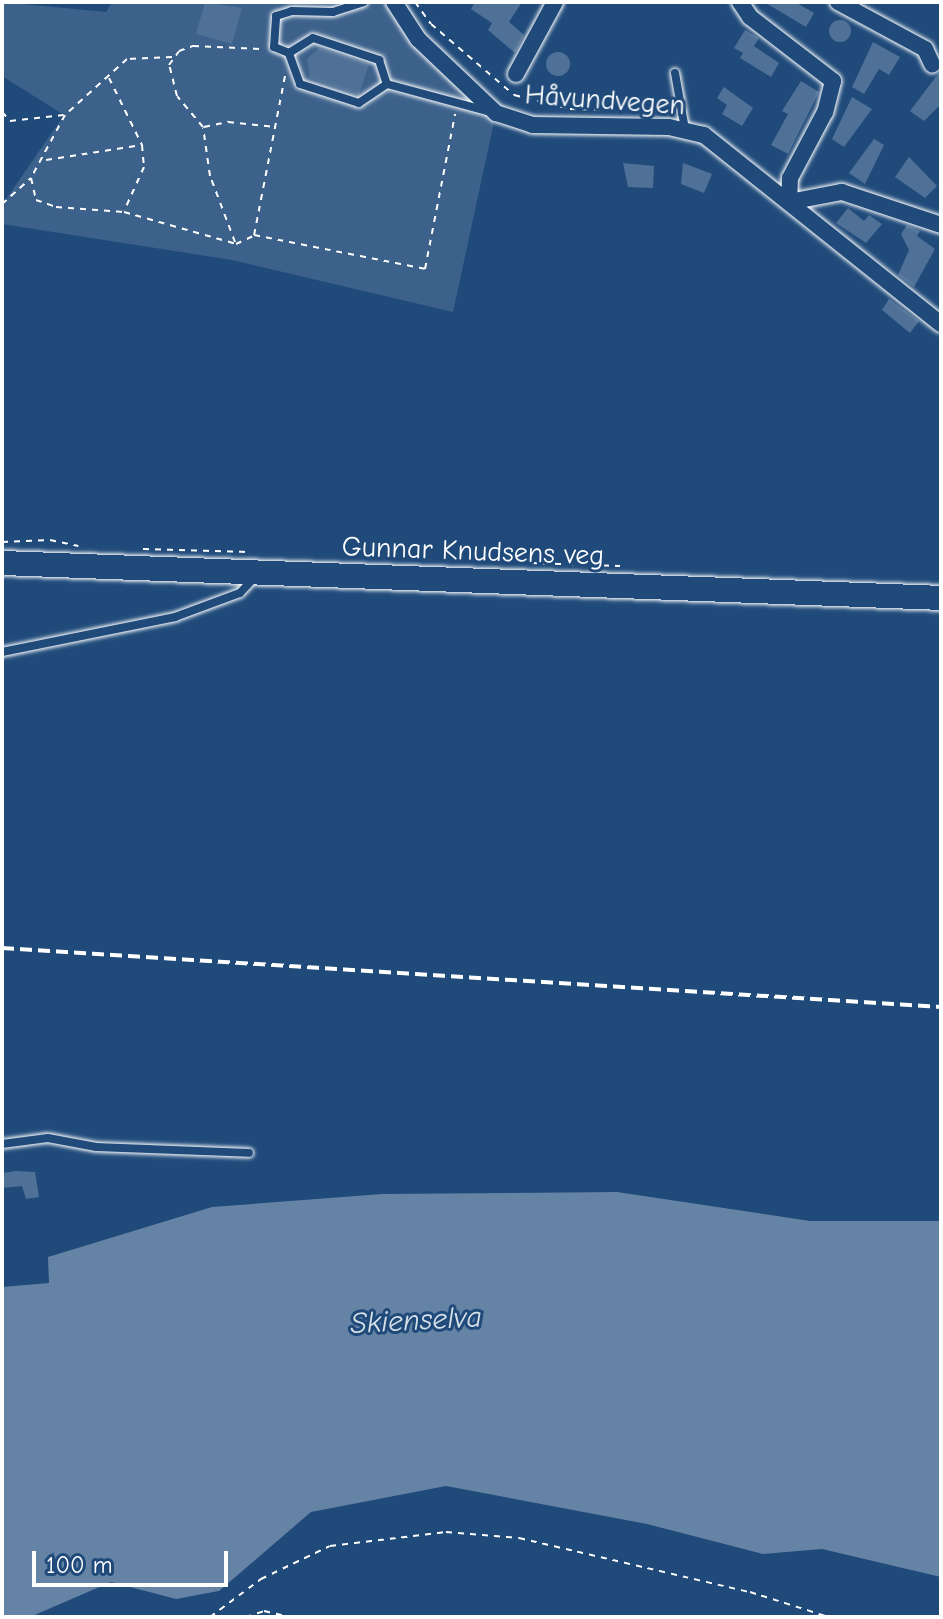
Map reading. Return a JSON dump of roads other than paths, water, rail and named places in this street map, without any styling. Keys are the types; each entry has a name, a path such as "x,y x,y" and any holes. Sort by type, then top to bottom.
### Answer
{"main road":[{"name":"Gunnar Knudsens veg","path":"2,563 941,598"}],"street":[{"name":"Håvundvegen","path":"394,2 418,39 496,113 550,126 684,121 726,148 941,324"},
{"name":"Håvundvegen","path":"516,74 555,2"},
{"path":"740,2 750,17 833,81 833,96 790,178 789,202 842,192 941,225"},
{"path":"838,2 925,49 932,64"}],"lane":[{"path":"361,3 333,12 292,11 276,16 274,47 289,53 300,84 359,103 387,84"},
{"path":"289,53 313,38 379,60 387,84"},
{"path":"675,73 684,121"},
{"path":"387,84 496,113"},
{"path":"2,652 154,621 226,600 258,574"},
{"path":"2,1144 48,1138 96,1147 249,1153"}],"water":[{"name":"Skienselva","path":"617,1192 810,1221 941,1221 941,1577 822,1549 763,1554 647,1524 446,1486 311,1512 219,1591 176,1599 111,1582 30,1617 2,1617 2,1287 49,1283 48,1257 212,1207 382,1194"}],"railway":[{"path":"2,948 941,1007"}]}
